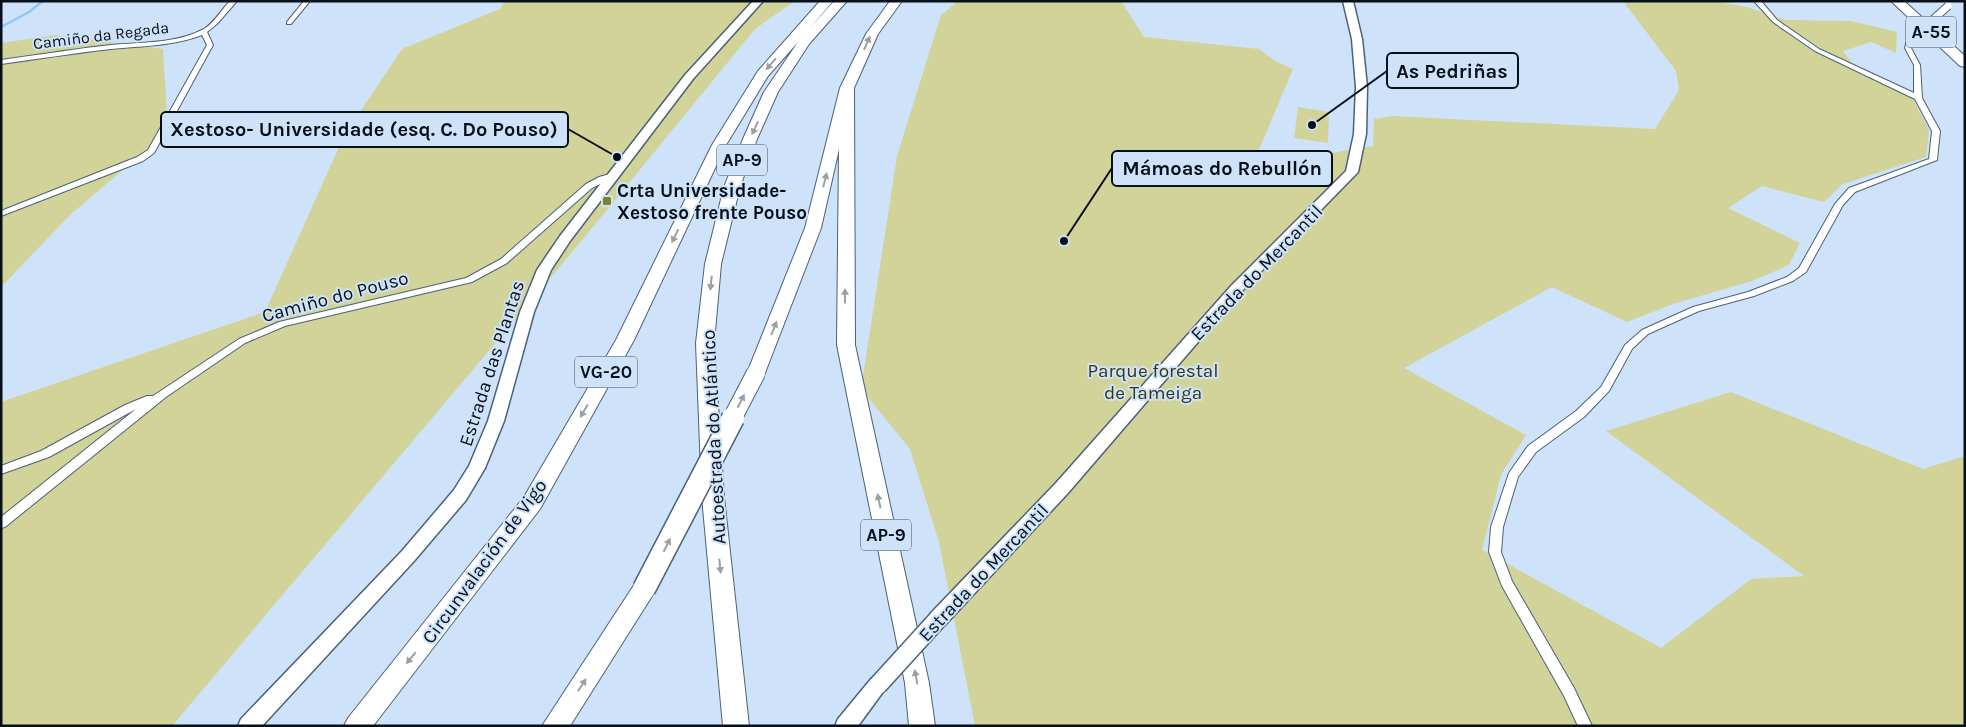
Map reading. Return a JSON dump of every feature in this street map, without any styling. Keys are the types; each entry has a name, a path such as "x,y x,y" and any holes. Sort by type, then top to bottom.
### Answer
{"highway":[{"name":"Circunvalación de Vigo","path":"357,726 532,503 625,340 718,145 736,114 763,74 827,1"},
{"name":"Autoestrada do Atlántico","path":"736,726 713,497 705,343 713,264 732,187 750,138 772,92 804,42 841,1"},
{"name":"AP-9","path":"555,726 644,589 756,373 813,228 847,88 872,34 896,1"},
{"name":"A-55","path":"1897,1 1965,63"},
{"name":"A-55","path":"1911,1 1965,50"},
{"name":"AP-9","path":"847,88 846,345 917,682 922,726"}],"street":[{"path":"1,214 140,159 151,151 210,45 207,33 204,32 216,22 224,10 234,1"},
{"path":"289,23 307,1"},
{"name":"Estrada das Plantas","path":"248,726 408,556 460,495 477,468 496,421 526,312 536,285 560,247 689,77 758,1"},
{"name":"Estrada do Mercantil","path":"845,726 878,685 1062,488 1236,289 1352,172 1360,147 1360,81 1358,44 1348,1"},
{"path":"1757,1 1775,21 1817,50 1918,98"},
{"path":"1585,726 1569,692 1506,582 1495,552 1497,527 1513,476 1532,448 1580,414 1605,389 1628,347 1645,332 1696,309 1751,294 1790,279 1803,270 1839,204 1852,190 1933,160 1936,131 1918,98 1917,65 1908,48 1909,41 1954,1"},
{"name":"Camiño da Regada","path":"1,62 162,42 204,32"},
{"name":"Camiño do Pouso","path":"1,524 162,394 242,341 282,324 469,280 504,261 589,186 602,178 613,176"},
{"path":"1,470 45,454 129,408 162,394"}],"green space":[{"path":"505,1 795,1 755,29 584,238 172,726 1,726 1,402 265,312 344,136 402,49 500,9"},
{"name":"Parque forestal de Tameiga","path":"958,1 1121,1 1144,37 1259,49 1277,62 1293,69 1258,152 1331,153 1373,146 1374,119 1391,116 1655,129 1679,90 1676,71 1623,1 1712,1 1747,7 1786,20 1851,21 1897,32 1896,53 1871,42 1843,51 1862,76 1886,79 1913,99 1929,130 1926,157 1843,184 1824,202 1762,186 1728,208 1800,243 1789,265 1752,281 1673,304 1627,322 1552,287 1404,368 1526,435 1501,475 1482,550 1661,648 1751,579 1804,576 1606,431 1731,392 1923,469 1965,456 1965,726 975,726 939,542 910,449 861,389 897,156 941,15"},
{"path":"55,35 163,49 168,131 70,215 1,287 1,43"},
{"path":"1298,107 1329,112 1328,143 1294,138"}],"waterway":[{"path":"1,27 29,12 43,1"}],"place":[{"name":"As Pedriñas","path":"1312,125"},
{"name":"Xestoso- Universidade (esq. C. Do Pouso)","path":"617,157"},
{"name":"Crta Universidade- Xestoso frente Pouso","path":"607,201"},
{"name":"Mámoas do Rebullón","path":"1064,241"}]}
